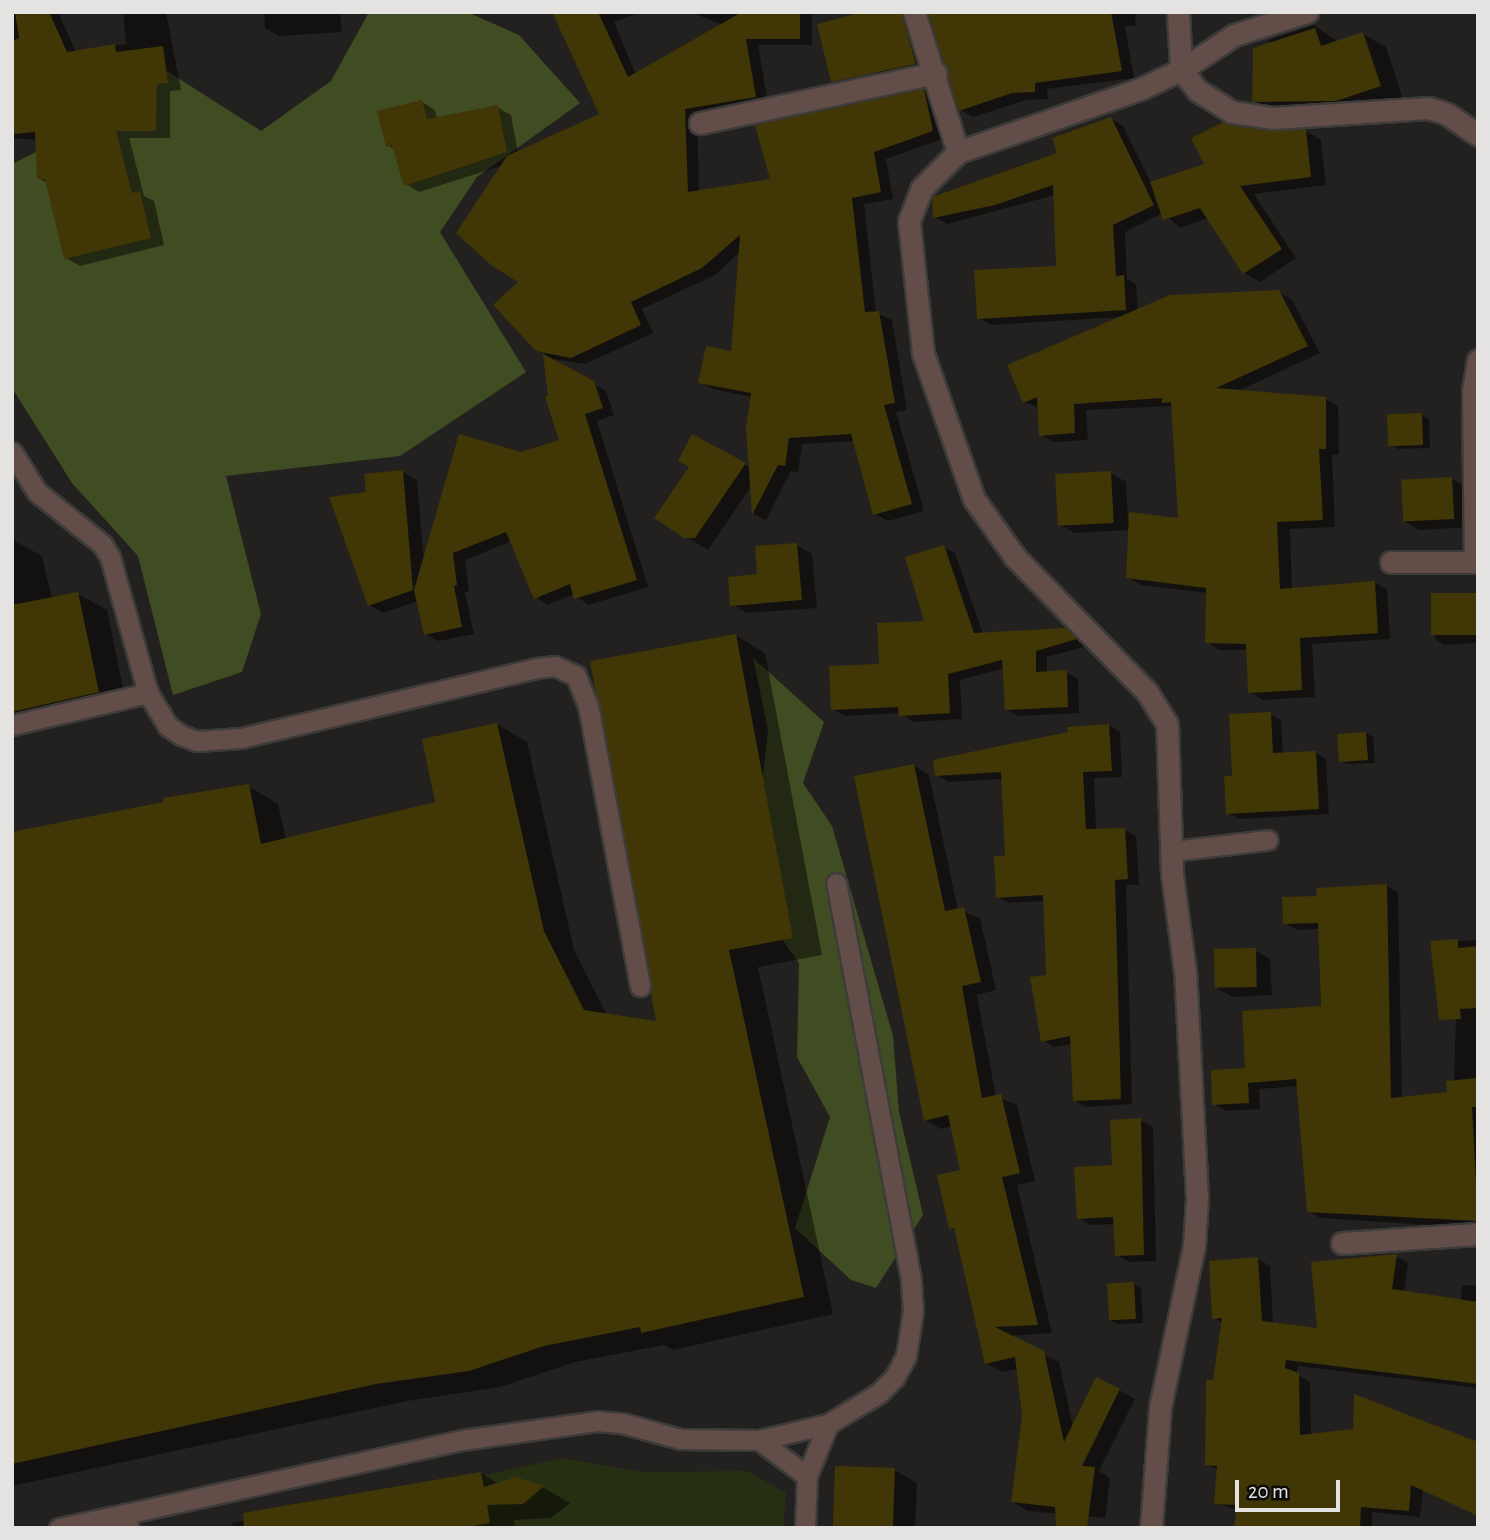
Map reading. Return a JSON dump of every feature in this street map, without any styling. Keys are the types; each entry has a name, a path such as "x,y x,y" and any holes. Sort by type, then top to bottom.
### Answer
{"street":[{"path":"914,12 936,74 958,152"},
{"path":"1178,12 1181,70 1213,102 1249,116 1307,117 1429,107 1478,135"},
{"path":"1151,1528 1160,1407 1194,1246 1197,1198 1185,972 1172,850 1171,763 1163,712 1015,557 988,522 966,482 927,370 917,316 909,221 920,189 958,152 1124,96 1181,70 1234,35 1307,12"},
{"path":"700,123 936,74"},
{"path":"1391,562 1476,561 1478,360"},
{"path":"1342,1242 1478,1234"}],"lane":[{"path":"12,452 37,492 102,544 110,557 148,693 168,726 181,735 216,741 536,668 567,669 576,676 587,705 640,986"},
{"path":"12,725 148,693"},
{"path":"1172,850 1267,840"},
{"path":"59,1528 127,1521 462,1440 548,1426 610,1422 680,1439 759,1440 828,1424 879,1393 894,1378 906,1356 913,1311 911,1279 836,883"},
{"path":"805,1528 807,1476 828,1424"},
{"path":"759,1440 807,1476"}],"green space":[{"path":"369,12 467,12 519,35 580,103 477,177 440,232 526,372 400,456 226,476 261,614 242,672 173,695 138,556 72,483 12,388 12,164 89,126 167,71 261,131 331,81"},
{"path":"753,658 824,722 803,783 832,826 893,1036 899,1112 923,1215 876,1288 851,1280 795,1228 830,1117 797,1057 799,963 765,915 755,844 768,730"},
{"path":"563,1458 641,1472 747,1471 786,1493 783,1528 242,1528"}],"building":[{"path":"15,12 49,12 67,52 115,44 116,52 163,46 168,83 157,84 156,131 116,131 132,193 140,191 151,238 64,259 45,179 37,179 35,132 14,134 12,41 19,38"},
{"path":"552,12 598,12 628,77 742,12 800,12 800,39 746,39 756,97 685,109 688,192 770,179 755,125 924,89 933,131 874,152 881,192 852,198 865,312 879,311 895,403 884,405 912,504 873,515 851,434 789,438 785,466 778,465 752,515 746,428 751,393 698,383 706,346 731,351 740,235 702,268 631,302 641,325 571,358 536,351 493,305 518,282 491,265 456,233 507,156 599,114"},
{"path":"863,12 901,12 916,64 831,82 817,24"},
{"path":"928,12 1111,12 1122,71 1035,83 1035,92 1012,93 959,111"},
{"path":"1315,28 1321,46 1363,32 1381,86 1336,101 1252,102 1253,48"},
{"path":"422,100 427,119 498,105 507,152 404,186 392,145 386,147 377,111"},
{"path":"1111,117 1154,205 1113,225 1116,276 1124,275 1126,310 977,319 974,270 1056,266 1053,185 995,205 933,218 932,197 1057,153 1052,138"},
{"path":"1223,122 1271,131 1306,129 1311,177 1240,186 1282,249 1243,274 1200,208 1163,220 1150,182 1204,164 1191,138"},
{"path":"1279,290 1308,346 1216,388 1326,397 1326,449 1319,449 1323,520 1277,522 1280,589 1375,581 1378,633 1300,638 1302,690 1248,693 1246,644 1205,643 1206,588 1126,578 1129,512 1178,518 1171,402 1162,403 1162,398 1074,404 1075,433 1039,436 1037,397 1023,403 1007,365 1170,295"},
{"path":"543,354 594,381 603,408 585,414 637,580 574,599 570,584 534,599 506,532 453,553 457,585 454,586 462,627 424,635 414,590 459,434 521,452 559,440 545,397 548,396"},
{"path":"1422,413 1423,445 1388,446 1387,414"},
{"path":"692,434 746,463 695,538 684,538 654,518 689,467 678,461"},
{"path":"403,470 413,590 368,606 329,497 366,492 364,474"},
{"path":"1111,471 1114,523 1058,526 1055,474"},
{"path":"1452,477 1454,519 1403,522 1401,480"},
{"path":"797,543 802,600 730,606 728,577 757,574 755,546"},
{"path":"944,545 974,633 1066,628 1077,639 1036,651 1036,672 1067,670 1068,707 1005,710 1002,660 948,674 950,713 899,716 898,707 831,710 829,666 879,664 877,623 924,621 905,557"},
{"path":"78,592 99,692 12,712 12,605"},
{"path":"1431,593 1478,593 1478,635 1431,635"},
{"path":"736,634 793,938 729,950 804,1297 641,1333 640,1327 544,1346 469,1371 376,1384 12,1464 12,832 163,802 163,798 249,784 261,844 435,802 422,739 497,723 544,931 584,1010 656,1021 590,661"},
{"path":"1271,712 1273,753 1316,751 1319,809 1226,814 1224,776 1232,776 1229,714"},
{"path":"1109,724 1112,771 1083,772 1086,829 1125,828 1128,879 1115,880 1121,1099 1073,1101 1070,1036 1041,1042 1030,977 1046,975 1043,895 996,898 994,856 1005,856 1001,772 935,776 933,760 1068,732 1067,727"},
{"path":"1366,732 1368,760 1339,762 1337,734"},
{"path":"914,764 945,911 964,907 981,982 962,986 982,1098 1001,1094 1020,1173 1002,1177 1038,1325 995,1327 1044,1351 1064,1442 1096,1377 1120,1389 1082,1466 1095,1467 1087,1528 1056,1528 1055,1507 1011,1502 1022,1415 1015,1357 985,1364 954,1228 949,1229 937,1175 960,1170 948,1115 924,1121 854,776"},
{"path":"1387,884 1391,1098 1447,1092 1446,1081 1478,1078 1478,1107 1472,1107 1478,1221 1307,1212 1296,1079 1248,1083 1249,1103 1212,1105 1211,1070 1245,1068 1242,1011 1321,1006 1318,923 1283,924 1282,897 1317,896 1316,888"},
{"path":"1458,939 1458,948 1478,946 1478,1008 1460,1009 1461,1019 1439,1020 1430,941"},
{"path":"1256,948 1257,987 1215,988 1214,949"},
{"path":"1141,1118 1144,1255 1115,1256 1113,1217 1077,1219 1074,1167 1112,1165 1110,1120"},
{"path":"1397,1254 1392,1289 1478,1302 1478,1384 1286,1360 1285,1368 1299,1373 1300,1435 1353,1429 1354,1394 1478,1442 1478,1516 1411,1485 1409,1511 1361,1507 1360,1528 1234,1528 1237,1505 1214,1504 1217,1466 1205,1465 1206,1380 1213,1380 1222,1318 1212,1319 1209,1261 1258,1257 1262,1321 1317,1328 1311,1262"},
{"path":"1134,1282 1136,1319 1109,1320 1107,1283"},
{"path":"835,1466 895,1468 893,1528 833,1528"},
{"path":"481,1472 484,1487 516,1477 544,1486 523,1504 487,1505 490,1523 460,1528 244,1528 243,1513"}]}
